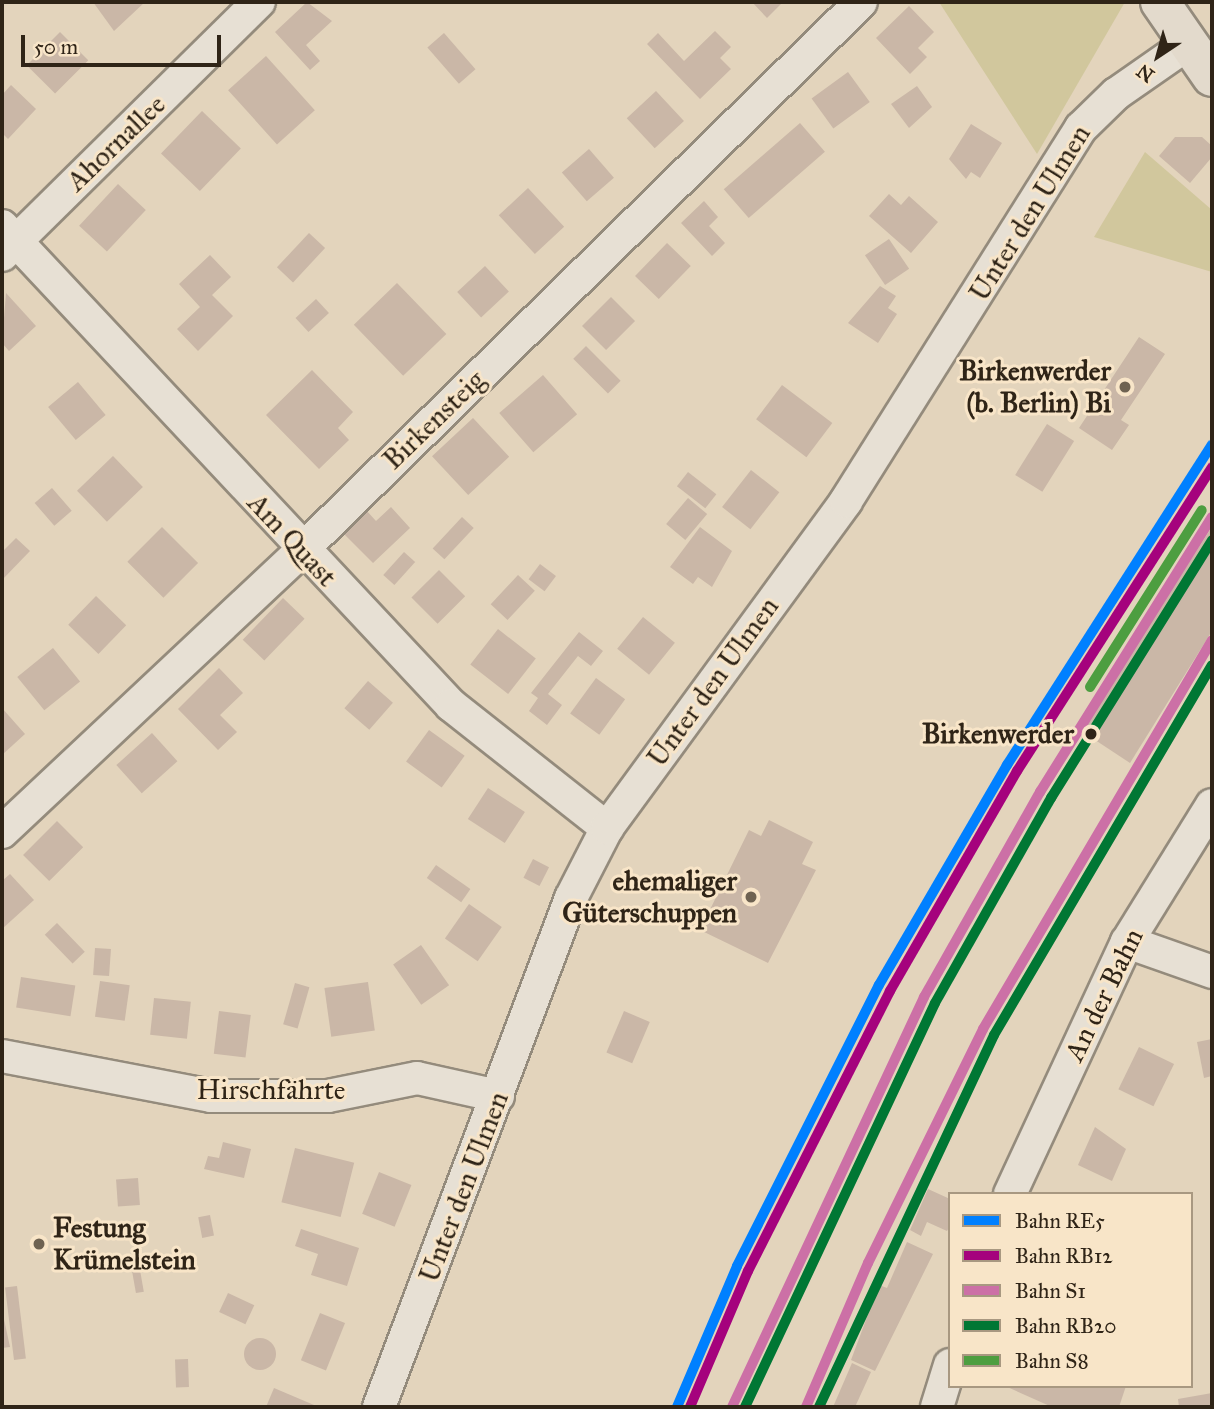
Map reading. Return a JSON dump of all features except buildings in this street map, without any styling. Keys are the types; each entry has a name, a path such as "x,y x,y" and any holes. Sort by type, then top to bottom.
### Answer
{"main road":[{"path":"1160,2 1212,77"}],"street":[{"name":"Ahornallee","path":"6,241 259,2"},
{"name":"Birkensteig","path":"2,832 301,551 861,2"},
{"name":"Unter den Ulmen","path":"379,1407 571,898 607,828 846,501 1081,128 1116,94 1189,43"},
{"name":"Am Quast","path":"6,241 451,705 607,828"},
{"name":"An der Bahn","path":"1011,1192 1127,942 1212,805"},
{"path":"1127,942 1212,972"},
{"name":"Hirschfährte","path":"2,1056 211,1096 328,1096 417,1078 498,1096"},
{"path":"937,1407 948,1371"}],"shaded area":[{"path":"939,2 1125,2 1037,154"},
{"path":"1145,152 1212,210 1212,272 1094,237"}],"rail line":[{"name":"RE5","path":"677,1407 737,1266 879,985 1007,765 1212,445"},
{"name":"RB12","path":"690,1407 748,1271 890,991 1017,771 1212,467"},
{"name":"S8","path":"1090,687 1202,510"},
{"name":"S1","path":"732,1407 924,997 1040,792 1212,517"},
{"name":"RB20","path":"745,1407 935,1003 1051,798 1212,540"},
{"name":"S1","path":"806,1407 868,1263 983,1029 1212,641"},
{"name":"RB20","path":"819,1407 994,1035 1212,665"}],"place":[{"name":"Birkenwerder (b. Berlin) Bi","path":"1125,387"},
{"name":"Birkenwerder","path":"1091,734"},
{"name":"ehemaliger Güterschuppen","path":"751,897"},
{"name":"Festung Krümelstein","path":"39,1244"}]}
